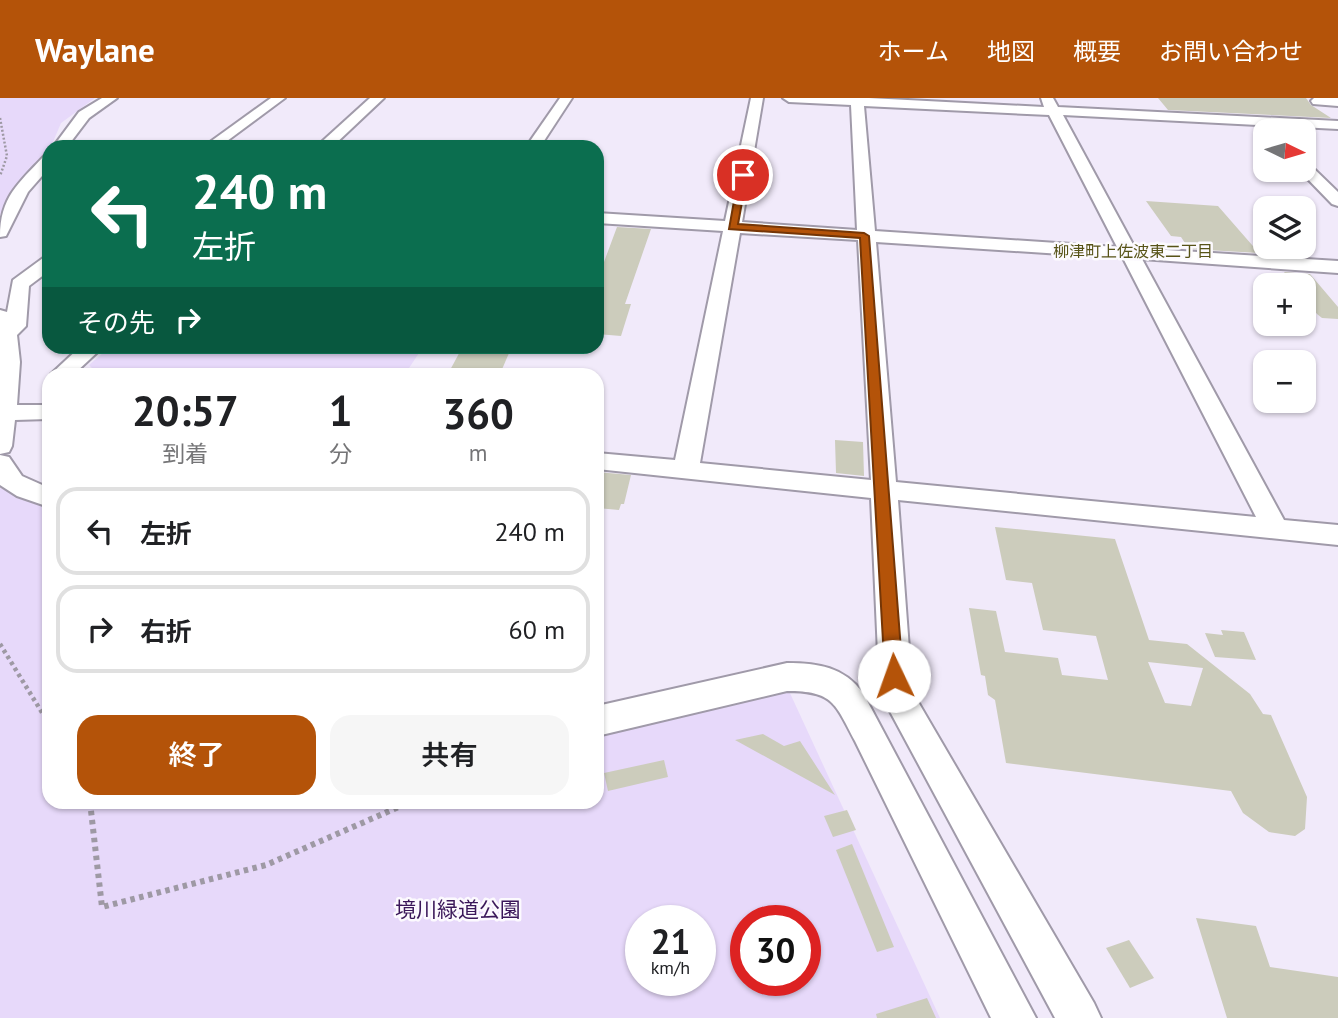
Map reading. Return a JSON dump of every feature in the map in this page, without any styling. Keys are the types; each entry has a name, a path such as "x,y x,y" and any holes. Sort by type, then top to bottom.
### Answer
{"street":[{"path":"72,140 85,115 111,98"},
{"path":"220,140 279,98"},
{"path":"331,140 379,98"},
{"path":"538,140 566,98"},
{"path":"686,470 757,98"},
{"path":"789,98 1050,105 1253,125"},
{"path":"857,100 894,676 902,704 1079,1018"},
{"path":"1318,101 1338,102"},
{"path":"1050,105 1276,528"},
{"path":"1241,106 1255,119"},
{"path":"1298,110 1309,119"},
{"path":"1316,124 1338,125"},
{"path":"0,232 21,190 42,167"},
{"path":"1316,179 1338,201"},
{"path":"604,218 1338,267"},
{"path":"0,446 10,351 3,325 16,326 20,284 42,267"},
{"path":"69,368 85,354"},
{"path":"4,413 42,408"},
{"path":"604,462 1338,535"},
{"path":"0,464 5,477 18,487 42,496"},
{"path":"604,719 787,677 814,676 830,680 846,693 867,730 1014,1018"}],"path":[{"path":"0,118 7,156 0,176"},
{"path":"0,645 42,713"},
{"path":"91,809 102,907 266,865 394,809"}],"green space":[{"path":"0,98 95,98 61,123 54,140 42,140 42,158 31,174 12,192 0,215"},
{"path":"102,354 418,354 409,368 92,368 89,365"},
{"name":"境川緑道公園","path":"0,488 42,504 42,809 604,809 604,733 789,691 940,1018 0,1018"}],"building":[{"path":"1158,98 1306,98 1311,105 1331,118 1168,110"},
{"path":"1146,201 1218,206 1253,246 1253,253 1189,249 1181,237 1171,236"},
{"path":"617,227 651,229 625,304 631,304 621,336 604,335 604,262"},
{"path":"1316,281 1338,307 1338,319 1322,318 1317,314"},
{"path":"459,354 509,354 503,368 451,368"},
{"path":"835,440 863,442 864,476 836,473"},
{"path":"604,473 631,475 624,504 621,504 619,510 604,509"},
{"path":"995,527 1115,539 1149,640 1187,644 1250,694 1263,714 1271,715 1307,797 1305,829 1295,836 1269,832 1243,813 1231,791 1006,763 995,700 988,695 985,676 981,675 969,608 996,611 1005,652 1058,658 1062,675 1108,680 1096,636 1043,630 1032,583 1006,580","holes":["1148,662 1203,668 1191,706 1165,703"]},
{"path":"1221,630 1244,632 1256,660 1215,657 1205,633 1223,635"},
{"path":"763,734 784,746 800,741 835,795 735,740"},
{"path":"664,760 668,777 608,791 604,773"},
{"path":"847,810 856,830 833,837 824,816"},
{"path":"852,844 894,947 877,952 836,850"},
{"path":"1196,918 1256,926 1270,967 1338,977 1338,1018 1227,1018"},
{"path":"1129,940 1154,978 1130,988 1106,948"},
{"path":"927,998 936,1018 877,1018 876,1014"}],"district":[{"name":"柳津町上佐波東二丁目","path":"1133,251"}],"route":[{"path":"743,175 733,227 864,236 884,490 894,676"}]}
